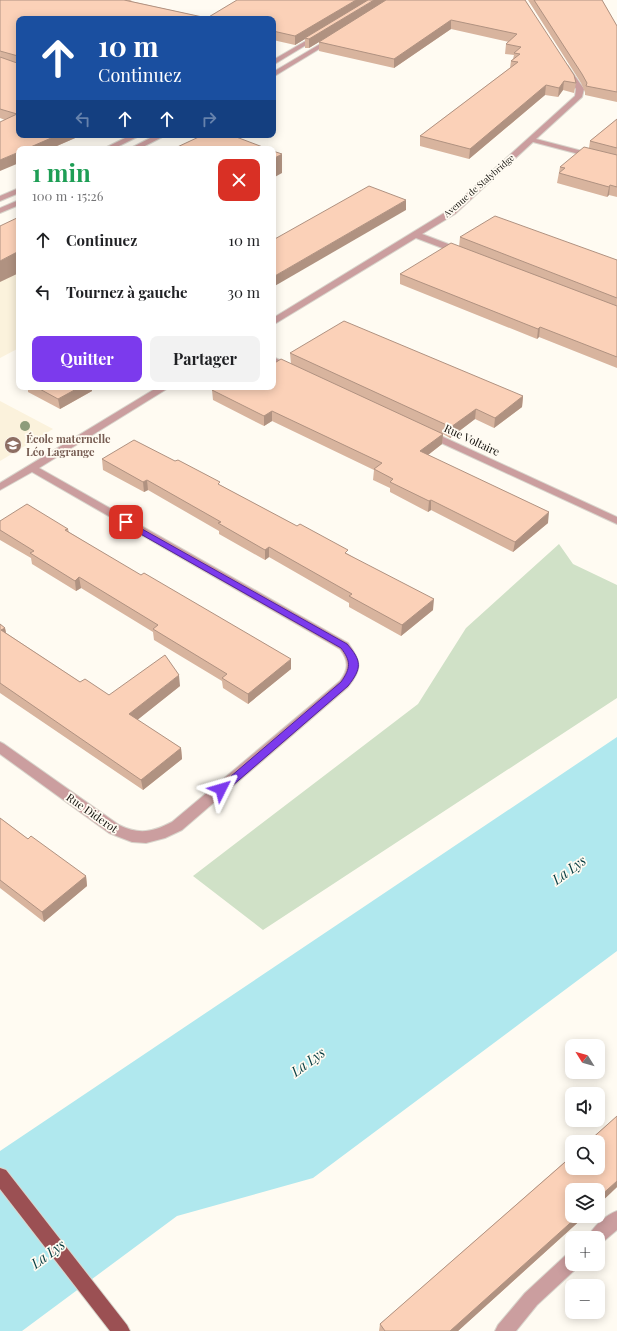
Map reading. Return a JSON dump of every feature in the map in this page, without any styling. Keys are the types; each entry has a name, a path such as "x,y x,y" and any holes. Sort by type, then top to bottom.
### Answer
{"main road":[{"path":"0,1176 121,1331"}],"street":[{"path":"276,61 325,31"},
{"path":"276,73 338,35"},
{"name":"Avenue de Stalybridge","path":"276,320 417,235 461,204 575,101 580,93 577,84 560,58"},
{"path":"113,146 131,138"},
{"path":"139,146 156,138"},
{"path":"532,140 617,162"},
{"path":"0,198 16,191"},
{"path":"0,211 16,203"},
{"path":"417,235 471,256"},
{"path":"276,361 302,374"},
{"path":"0,487 160,390"},
{"name":"Rue Voltaire","path":"416,427 617,521"},
{"name":"Rue Diderot","path":"0,747 114,829 129,837 143,839 160,836 177,826 344,684 352,674 355,664 352,655 344,646 32,468"},
{"path":"604,1231 617,1219"},
{"path":"504,1331 507,1325 530,1299 565,1267"}],"shaded area":[{"path":"0,251 16,259 16,350 0,358"},
{"name":"École maternelle Léo Lagrange","path":"0,401 53,429 0,461"}],"green space":[{"path":"559,544 573,564 617,585 617,698 263,930 193,876 418,704 466,628"}],"water":[{"name":"La Lys","path":"617,737 617,951 313,1178 177,1216 22,1331 0,1331 0,1151"}],"building":[{"path":"0,0 124,0 198,16 16,16 16,55 0,51"},
{"path":"237,0 356,0 295,36 276,32 276,16 210,16"},
{"path":"368,0 374,0 309,39 305,38"},
{"path":"386,0 525,0 574,75 576,83 564,81 559,88 546,85 470,149 420,136 518,62 511,61 520,54 514,53 521,47 506,44 517,34 451,20 394,59 319,42"},
{"path":"534,0 602,0 617,26 617,92 586,86 587,83 582,74"},
{"path":"0,57 16,63 16,114 0,109"},
{"path":"16,114 16,138 51,138 33,146 16,146 16,153 0,160 0,122"},
{"path":"617,119 617,148 590,141"},
{"path":"197,138 239,138 260,146 179,146"},
{"path":"584,147 617,155 617,187 610,185 609,187 559,173 565,168 560,167"},
{"path":"276,152 282,154 276,157"},
{"path":"369,186 406,200 276,275 276,238"},
{"path":"495,216 617,260 617,298 460,237"},
{"path":"16,218 16,253 0,261 0,226"},
{"path":"451,243 617,306 617,357 540,327 538,329 400,274"},
{"path":"344,321 523,396 495,418 476,409 451,427 290,353"},
{"path":"281,359 443,434 420,451 549,512 515,542 431,500 429,501 390,482 393,479 374,469 382,463 272,411 264,416 212,390 276,390 276,362"},
{"path":"42,390 74,390 58,399"},
{"path":"134,440 175,461 178,460 220,482 218,484 297,526 300,524 348,550 345,553 434,599 402,625 349,596 352,594 269,547 265,550 218,523 221,522 147,480 143,482 102,459"},
{"path":"27,504 68,529 65,530 141,575 144,573 291,659 248,694 222,678 227,674 153,629 158,625 79,577 75,581 30,553 34,551 0,530 0,521"},
{"path":"0,624 5,628 1,630 80,682 85,679 109,695 165,655 179,675 129,714 181,748 141,780 0,683"},
{"path":"0,818 28,839 31,836 86,876 42,912 0,880"},
{"path":"617,1116 617,1181 605,1192 605,1183 565,1183 565,1223 570,1223 450,1331 385,1331 380,1324 565,1162 565,1175 605,1175 605,1135 596,1135"}],"place":[{"name":"École maternelle Léo Lagrange","path":"13,445"}],"route":[{"path":"126,522 344,646 352,655 355,664 352,674 344,684 221,789"}]}
